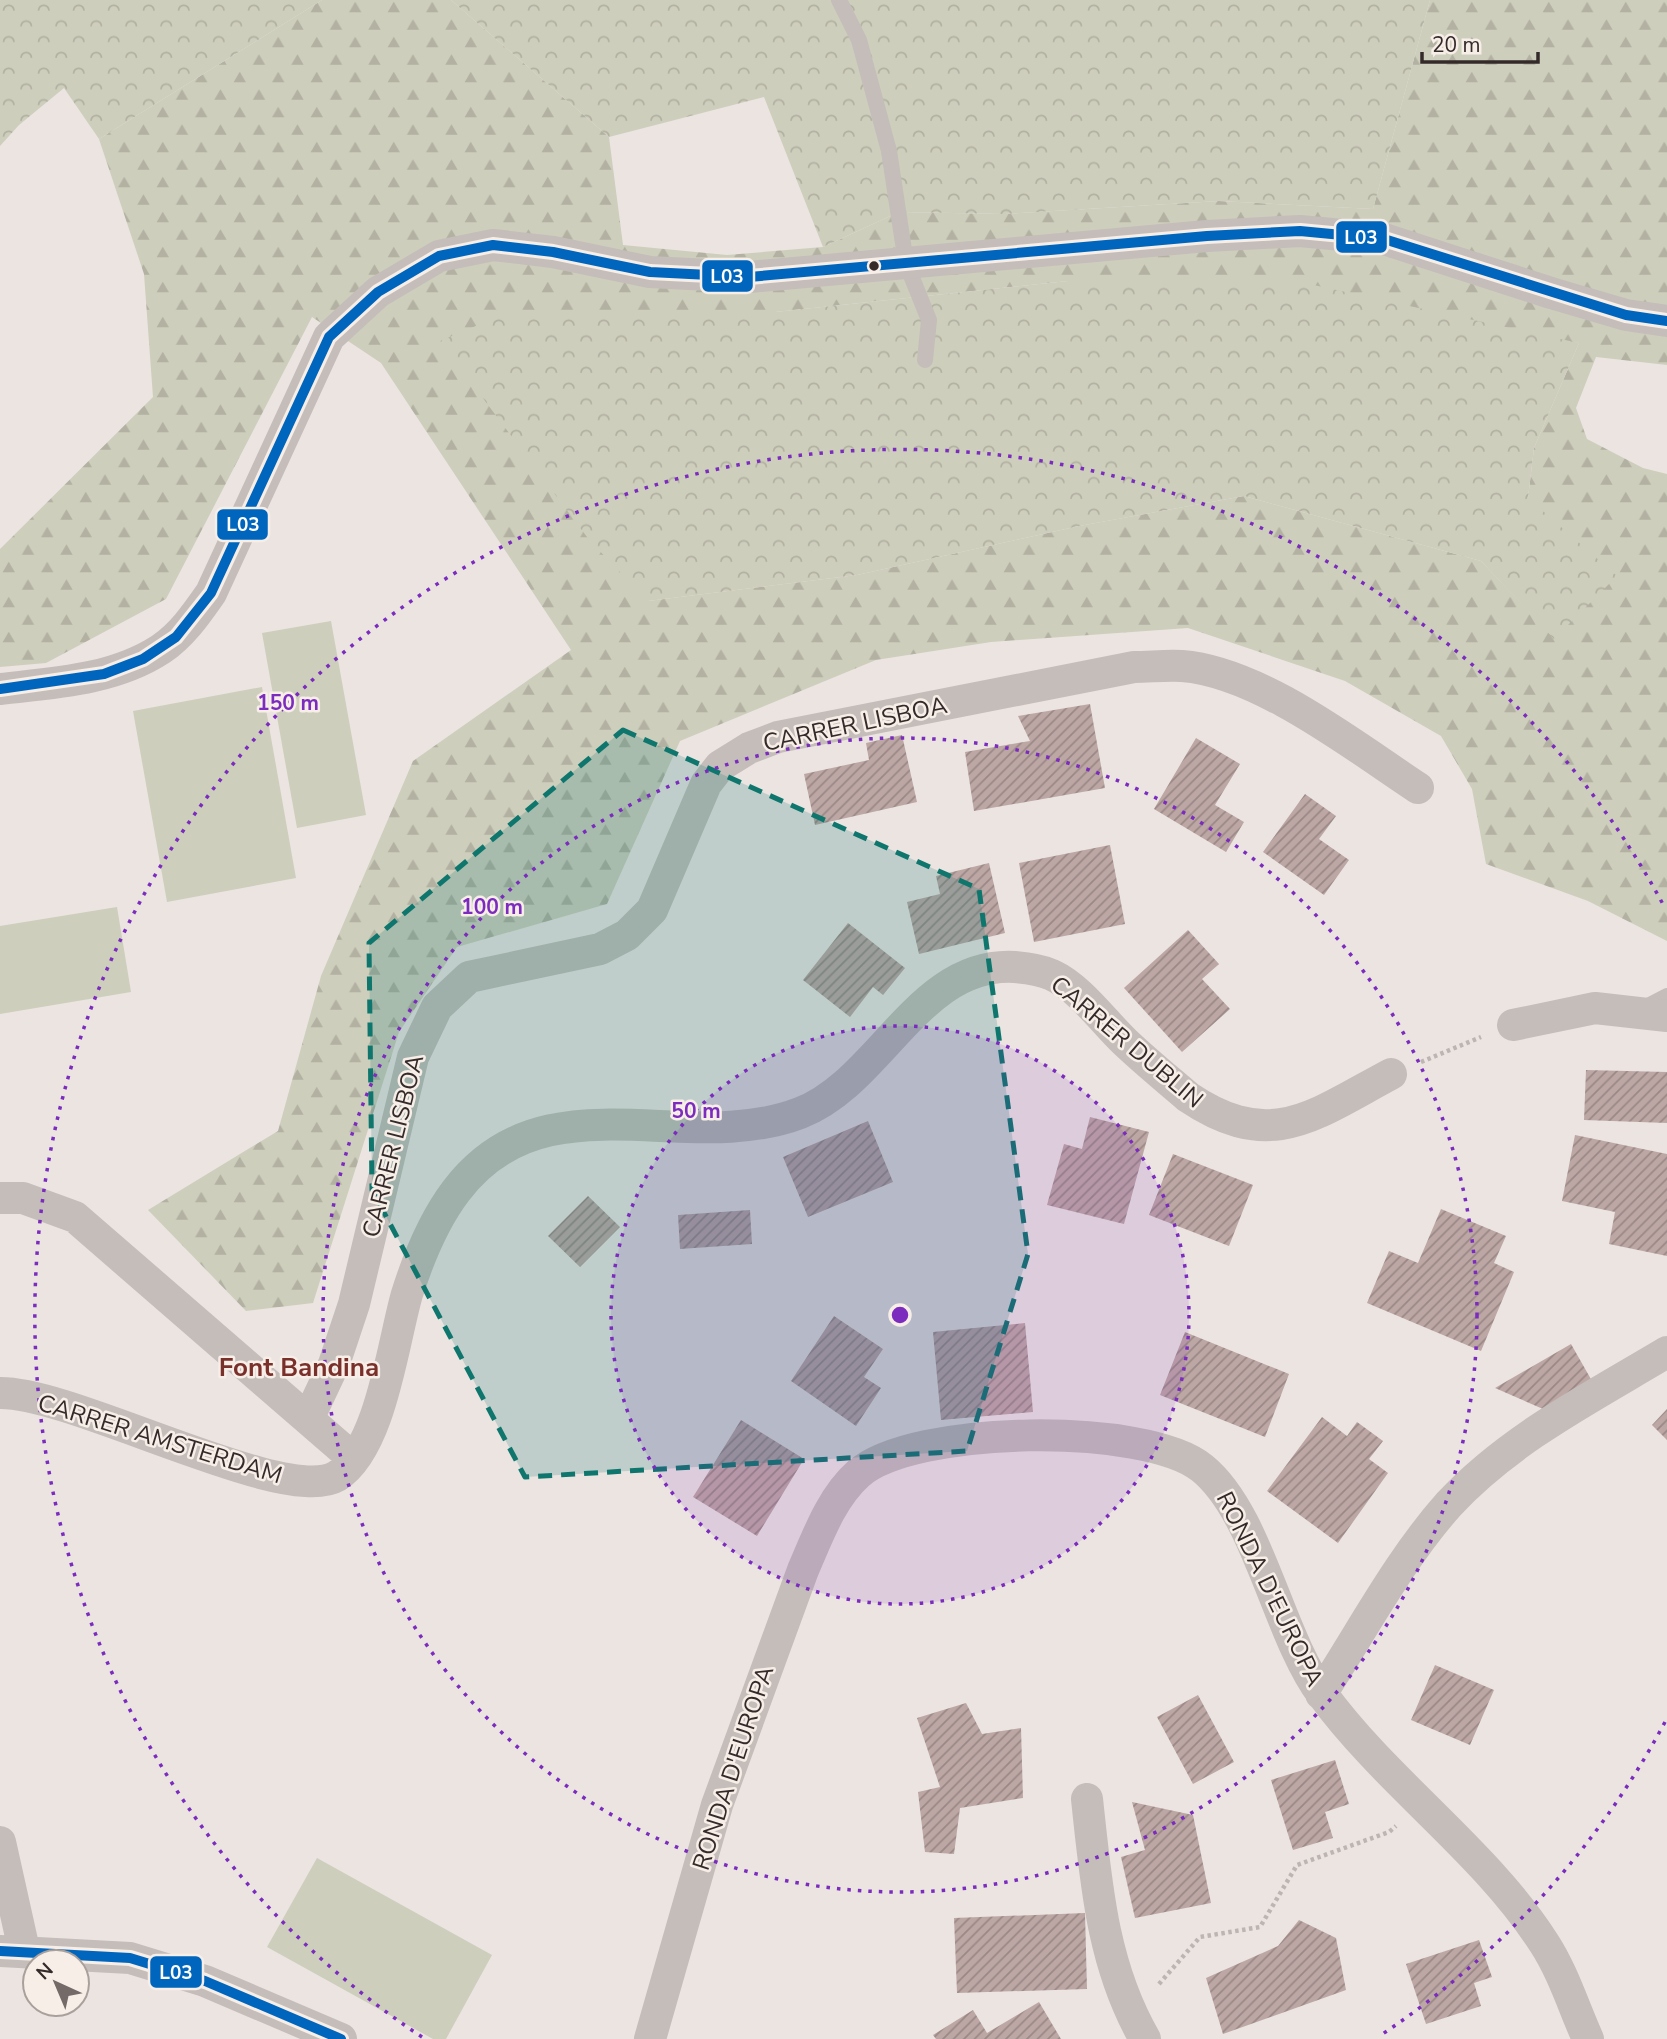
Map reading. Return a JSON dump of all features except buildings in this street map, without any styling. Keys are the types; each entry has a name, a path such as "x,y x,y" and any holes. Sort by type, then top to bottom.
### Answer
{"street":[{"path":"0,689 113,672 161,649 190,623 211,593 329,337 379,292 439,256 493,245 553,252 650,272 749,277 1207,236 1300,231 1384,239 1626,315 1667,321"},
{"name":"CARRER LISBOA","path":"308,1419 334,1364 354,1304 413,1057 437,1007 469,977 600,949 627,935 652,910 706,785 720,766 749,748 778,737 1134,667 1184,666 1227,677 1294,707 1419,788"},
{"name":"CARRER DUBLIN","path":"354,1459 370,1431 408,1291 436,1222 457,1190 485,1159 535,1132 587,1123 751,1124 801,1112 856,1075 937,992 974,972 1012,967 1054,976 1068,985 1128,1045 1188,1097 1211,1112 1238,1124 1292,1125 1391,1074"},
{"path":"1513,1025 1595,1008 1652,1014"},
{"path":"0,1198 23,1198 75,1217 354,1459"},
{"path":"1321,1694 1418,1544 1450,1504 1492,1464 1535,1433 1667,1352"},
{"name":"CARRER AMSTERDAM","path":"0,1394 71,1409 270,1476 316,1482 336,1476 354,1459"},
{"name":"RONDA D'EUROPA","path":"650,2039 717,1805 803,1570 819,1532 841,1495 857,1475 877,1461 952,1440 1066,1436 1139,1445 1182,1454 1219,1484 1236,1512 1321,1694 1419,1804 1505,1891 1545,1944 1588,2039"},
{"path":"1087,1799 1100,1920 1139,2028"},
{"path":"0,1842 12,1950 130,1958 205,1981 341,2039"}],"lane":[{"path":"839,0 859,40 890,151 906,263 929,320 925,360"},
{"path":"1652,1014 1667,996"}],"path":[{"path":"1139,2028 1200,1937 1260,1927 1297,1866 1390,1832 1419,1804"}],"highlighted area":[{"path":"623,730 979,889 1028,1254 967,1451 525,1477 372,1190 369,943"}],"green space":[{"path":"0,0 322,0 99,139 64,88 19,125 0,146"},
{"path":"322,0 451,0 609,137 623,245 727,255 823,247 899,212 1005,214 1219,201 1373,209 1430,0 1667,0 1667,365 1596,357 1576,408 1587,439 1643,468 1667,474 1667,941 1588,901 1486,864 1472,789 1441,736 1345,681 1188,628 991,642 876,660 680,741 607,904 457,947 399,1032 313,1303 246,1311 148,1210 278,1131 321,976 413,761 571,650 381,363 312,317 166,599 46,663 0,667 0,549 153,397 144,274 99,139","holes":["1068,281 1579,343 1534,448 1528,498 1554,638 1481,561 1244,496 1079,526 857,575 648,601 775,312"]},
{"path":"451,0 1430,0 1373,209 1219,201 1005,214 899,212 823,247 764,97 609,137"},
{"path":"1291,280 1579,343 1534,448 1528,498 1617,576 1554,639 1481,561 1244,496 1079,526 857,575 648,601 590,541 440,341 511,311 775,312 1068,281"},
{"path":"331,621 366,815 297,828 262,633"},
{"path":"262,687 296,878 167,902 133,711"},
{"path":"117,907 131,992 0,1014 0,926"},
{"path":"317,1858 492,1955 446,2039 433,2039 267,1947"}],"transit line":[{"name":"L03","path":"0,689 104,674 143,659 176,637 211,593 329,337 378,292 439,256 493,245 553,252 650,272 749,277 1207,236 1300,231 1384,239 1626,315 1667,321"},
{"name":"L03","path":"0,1951 130,1958 205,1981 341,2039"}],"district":[{"name":"Font Bandina","path":"299,1367"}]}
